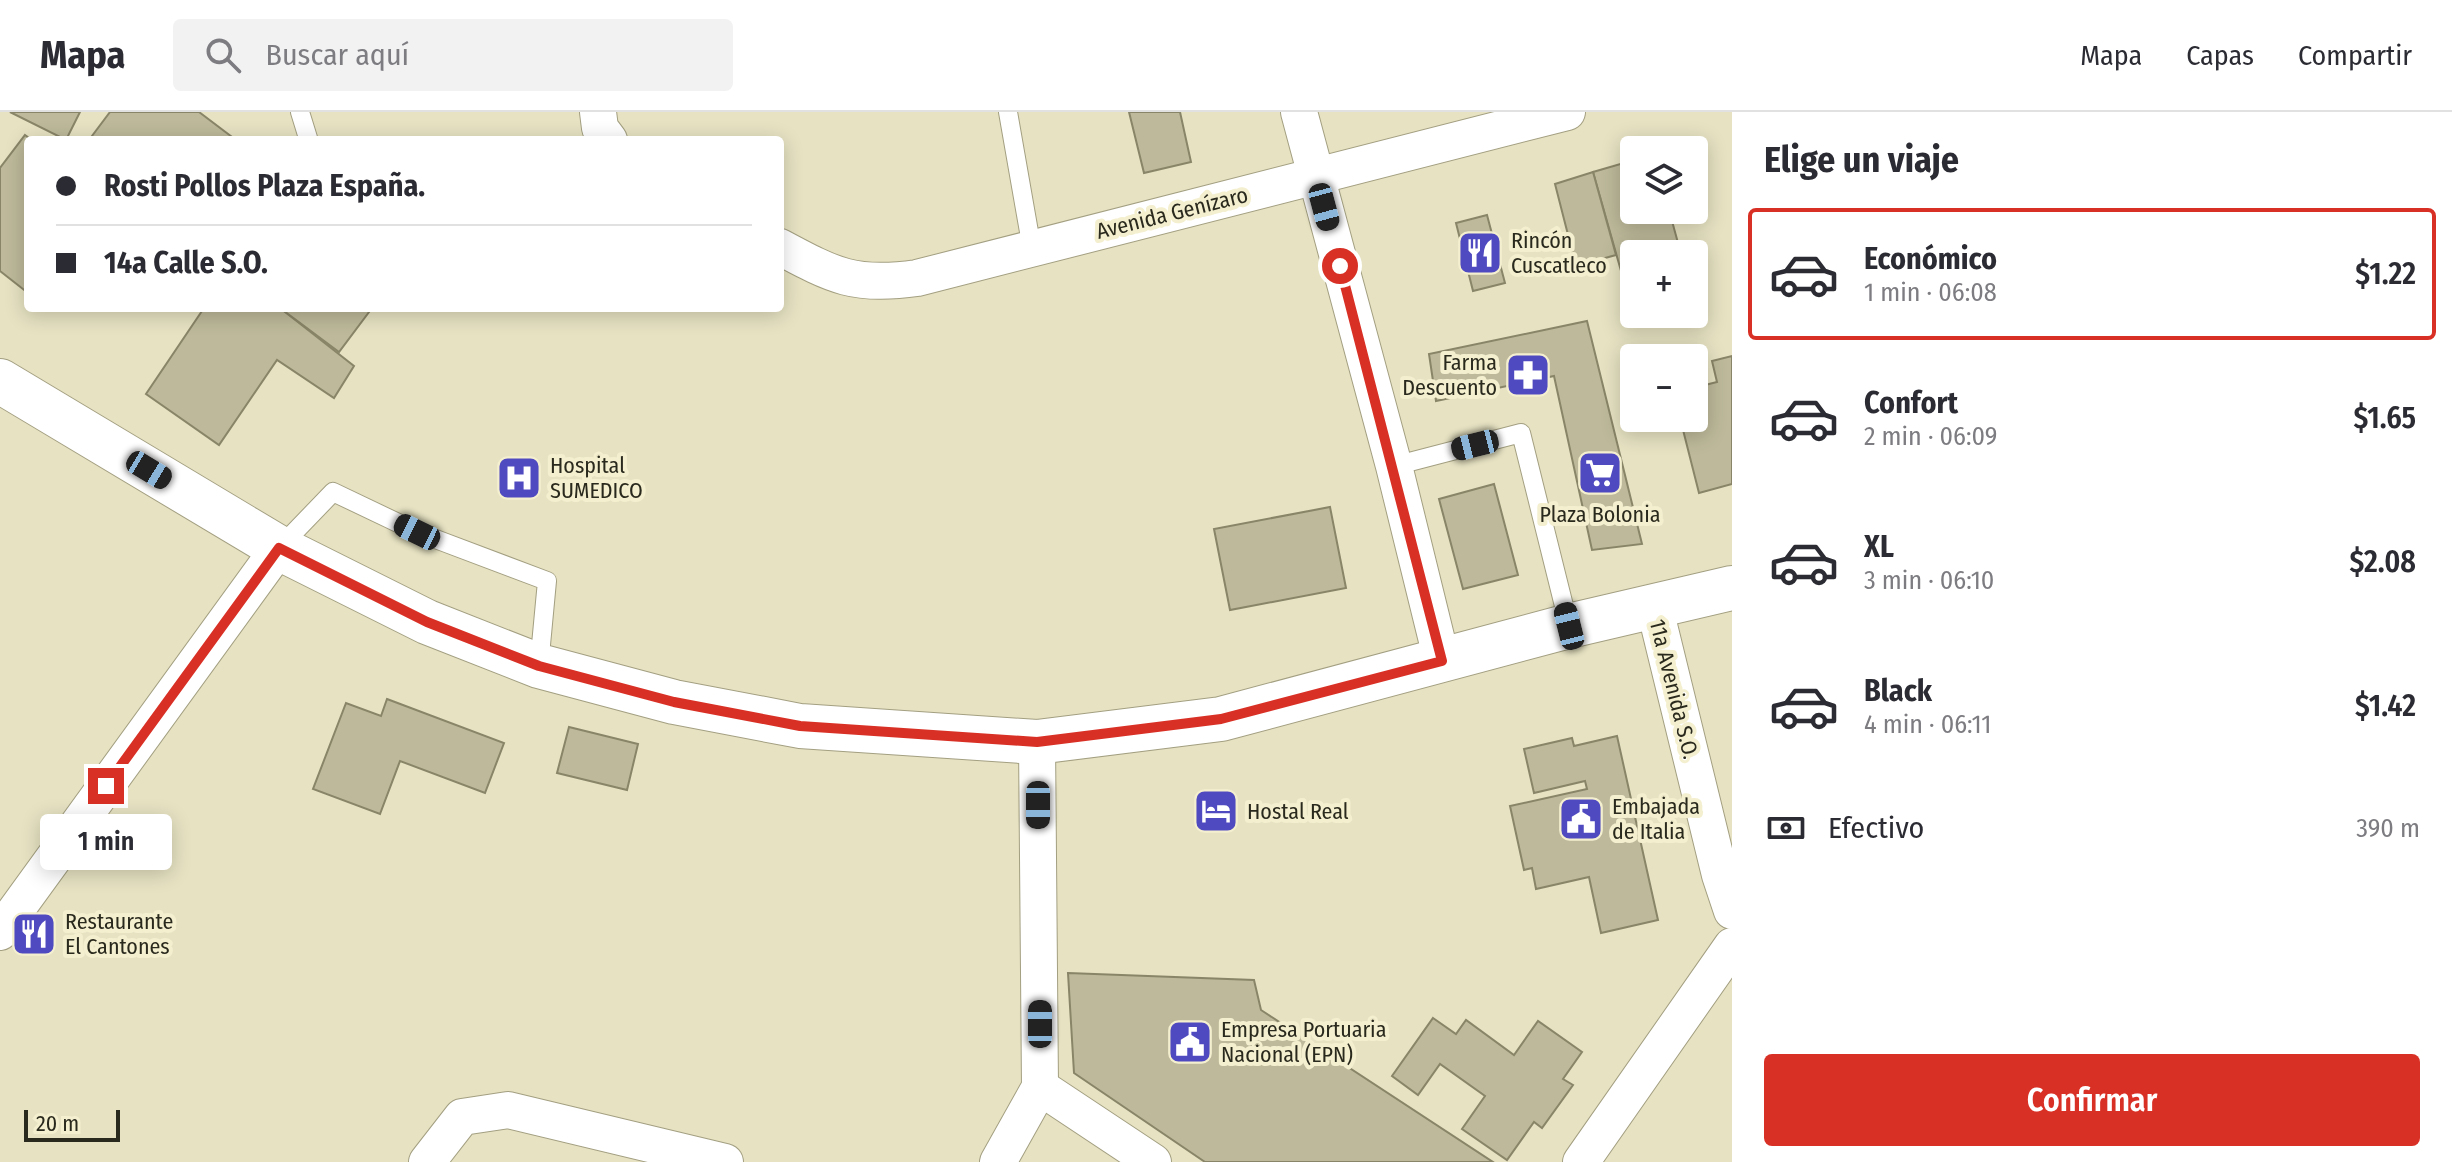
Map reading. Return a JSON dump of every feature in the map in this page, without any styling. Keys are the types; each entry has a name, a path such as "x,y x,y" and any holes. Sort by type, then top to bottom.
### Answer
{"main road":[{"path":"0,381 279,548 427,622 539,666 674,702 800,726 1037,742 1221,719 1569,626 1732,588"}],"street":[{"path":"598,112 600,128 606,136"},
{"path":"1299,112 1394,466 1442,661"},
{"name":"Avenida Genízaro","path":"784,249 833,275 878,284 917,278 1567,112"},
{"path":"0,932 279,548"},
{"name":"11a Avenida S.O.","path":"1654,605 1720,875 1732,911"},
{"path":"998,1162 1040,1087 1037,742"},
{"path":"1581,1162 1732,946"},
{"path":"1040,1087 1153,1162"},
{"path":"427,1162 462,1117 508,1110 725,1162"}],"lane":[{"path":"300,112 307,136"},
{"path":"1008,112 1032,249"},
{"path":"1394,466 1521,433 1569,626"},
{"path":"279,548 333,492 417,532 547,581 539,666"}],"building":[{"path":"10,112 80,112 68,136 58,136"},
{"path":"110,112 199,112 231,136 92,136"},
{"path":"1129,112 1180,112 1191,162 1144,173"},
{"path":"24,136 24,290 0,271 0,168"},
{"path":"1620,164 1620,224 1673,224 1677,240 1620,240 1620,267 1593,172"},
{"path":"1593,172 1616,255 1576,266 1555,184"},
{"name":"Rincón Cuscatleco","path":"1487,215 1505,283 1473,291 1456,223"},
{"path":"201,312 285,312 354,366 334,398 277,360 219,445 146,394"},
{"path":"285,312 369,312 339,352"},
{"name":"Plaza Bolonia","path":"1587,321 1642,544 1592,550 1554,376 1436,401 1429,354"},
{"path":"1732,356 1732,484 1699,493 1684,432 1708,432 1708,384 1717,382 1712,361"},
{"path":"1494,484 1518,575 1463,589 1439,499"},
{"path":"1330,507 1346,588 1230,610 1214,529"},
{"path":"387,699 504,743 485,793 400,761 380,814 313,789 346,703 381,716"},
{"path":"569,727 638,744 627,790 557,773"},
{"path":"1617,736 1658,920 1601,933 1589,877 1536,889 1532,868 1524,870 1510,806 1587,789 1585,781 1534,793 1524,749 1572,738 1574,746"},
{"name":"Empresa Portuaria Nacional (EPN)","path":"1068,973 1254,980 1261,1010 1493,1162 1205,1162 1074,1073"},
{"path":"1433,1018 1456,1034 1466,1020 1514,1055 1538,1021 1582,1052 1563,1079 1573,1085 1542,1128 1534,1122 1507,1160 1462,1129 1485,1096 1440,1064 1418,1095 1392,1076"}],"place":[{"name":"Rincón Cuscatleco","path":"1480,253"},
{"name":"Farma Descuento","path":"1528,375"},
{"name":"Plaza Bolonia","path":"1600,473"},
{"name":"Hospital SUMEDICO","path":"519,478"},
{"name":"Hostal Real","path":"1216,811"},
{"name":"Embajada de Italia","path":"1581,819"},
{"name":"Restaurante El Cantones","path":"34,934"},
{"name":"Empresa Portuaria Nacional (EPN)","path":"1190,1042"}],"route":[{"path":"106,786 279,548 427,622 539,666 674,702 800,726 1037,742 1221,719 1442,661 1340,266"}]}
